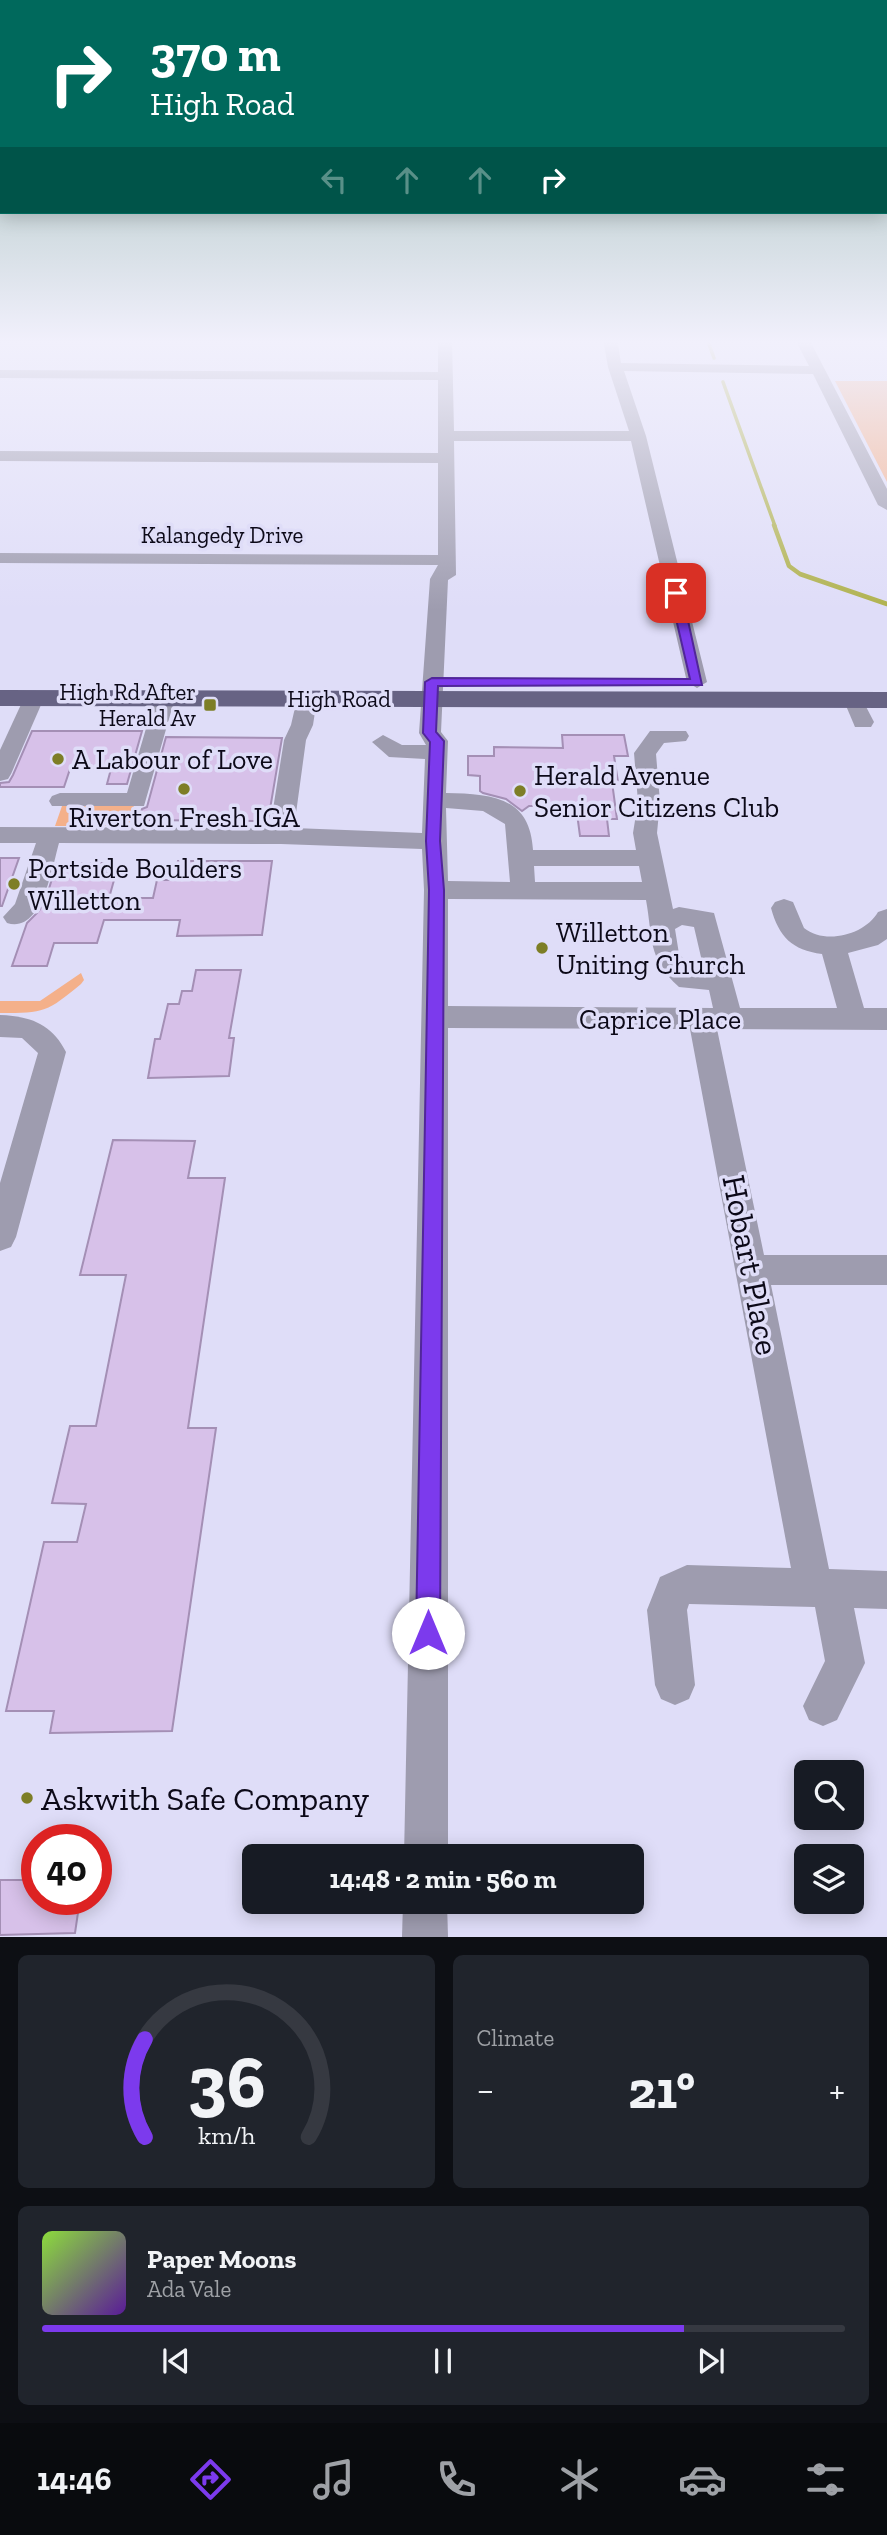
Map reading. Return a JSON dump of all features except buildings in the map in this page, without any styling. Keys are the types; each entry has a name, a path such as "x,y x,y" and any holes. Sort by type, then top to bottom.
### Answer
{"main road":[{"name":"High Road","path":"0,681 440,690 858,711 887,701"},
{"name":"High Road","path":"0,698 307,699 440,690 697,682 887,683"}],"street":[{"path":"426,1844 436,890 433,841 437,747 447,731 440,690 450,580 445,564 446,429"},
{"path":"636,429 697,682"},
{"path":"848,429 887,505"},
{"path":"446,436 638,436"},
{"path":"0,456 445,458"},
{"name":"Kalangedy Drive","path":"0,558 445,564"},
{"path":"0,774 34,698"},
{"path":"174,698 175,725"},
{"path":"61,801 136,801 174,698"},
{"path":"281,836 295,740 302,725 307,699"},
{"path":"678,736 658,736 646,753 649,802 645,832 663,924 661,938 664,953 673,967 688,980 720,979"},
{"path":"383,742 397,752 437,747"},
{"path":"434,801 495,806 517,821 523,891"},
{"path":"16,832 50,836 281,836 433,841"},
{"path":"16,917 26,908 50,836"},
{"path":"522,858 649,858"},
{"path":"436,890 656,891"},
{"path":"784,908 791,930 800,939 832,943 869,938 881,929 887,918"},
{"path":"663,924 679,916 705,919 720,979 715,1020"},
{"path":"832,943 854,1019"},
{"name":"Caprice Place","path":"434,1017 887,1019"},
{"name":"Hobart Place","path":"715,1020 752,1270 801,1509"},
{"path":"0,1026 24,1026 42,1035 52,1052 0,1237"},
{"path":"752,1270 887,1269"},
{"path":"801,1509 845,1663 823,1706"},
{"path":"675,1685 667,1610 674,1591 687,1584 887,1590"},
{"path":"425,1914 425,1937"}],"shaded area":[{"path":"860,429 887,429 887,482"},
{"path":"62,806 134,806 129,826 55,826"},
{"path":"81,973 84,980 81,984 45,1009 0,1013 0,1001 40,1001"}],"waterway":[{"path":"740,429 775,526"},
{"path":"774,525 789,566 800,574 887,604"}],"place":[{"name":"High Rd After Herald Av","path":"210,705"},
{"name":"A Labour of Love","path":"58,759"},
{"name":"Riverton Fresh IGA","path":"184,789"},
{"name":"Herald Avenue Senior Citizens Club","path":"520,791"},
{"name":"Portside Boulders Willetton","path":"14,884"},
{"name":"Willetton Uniting Church","path":"542,948"},
{"name":"Askwith Safe Company","path":"27,1798"}],"route":[{"path":"428,1633 436,890 433,841 437,741 430,733 432,682 697,682 676,593"}]}
